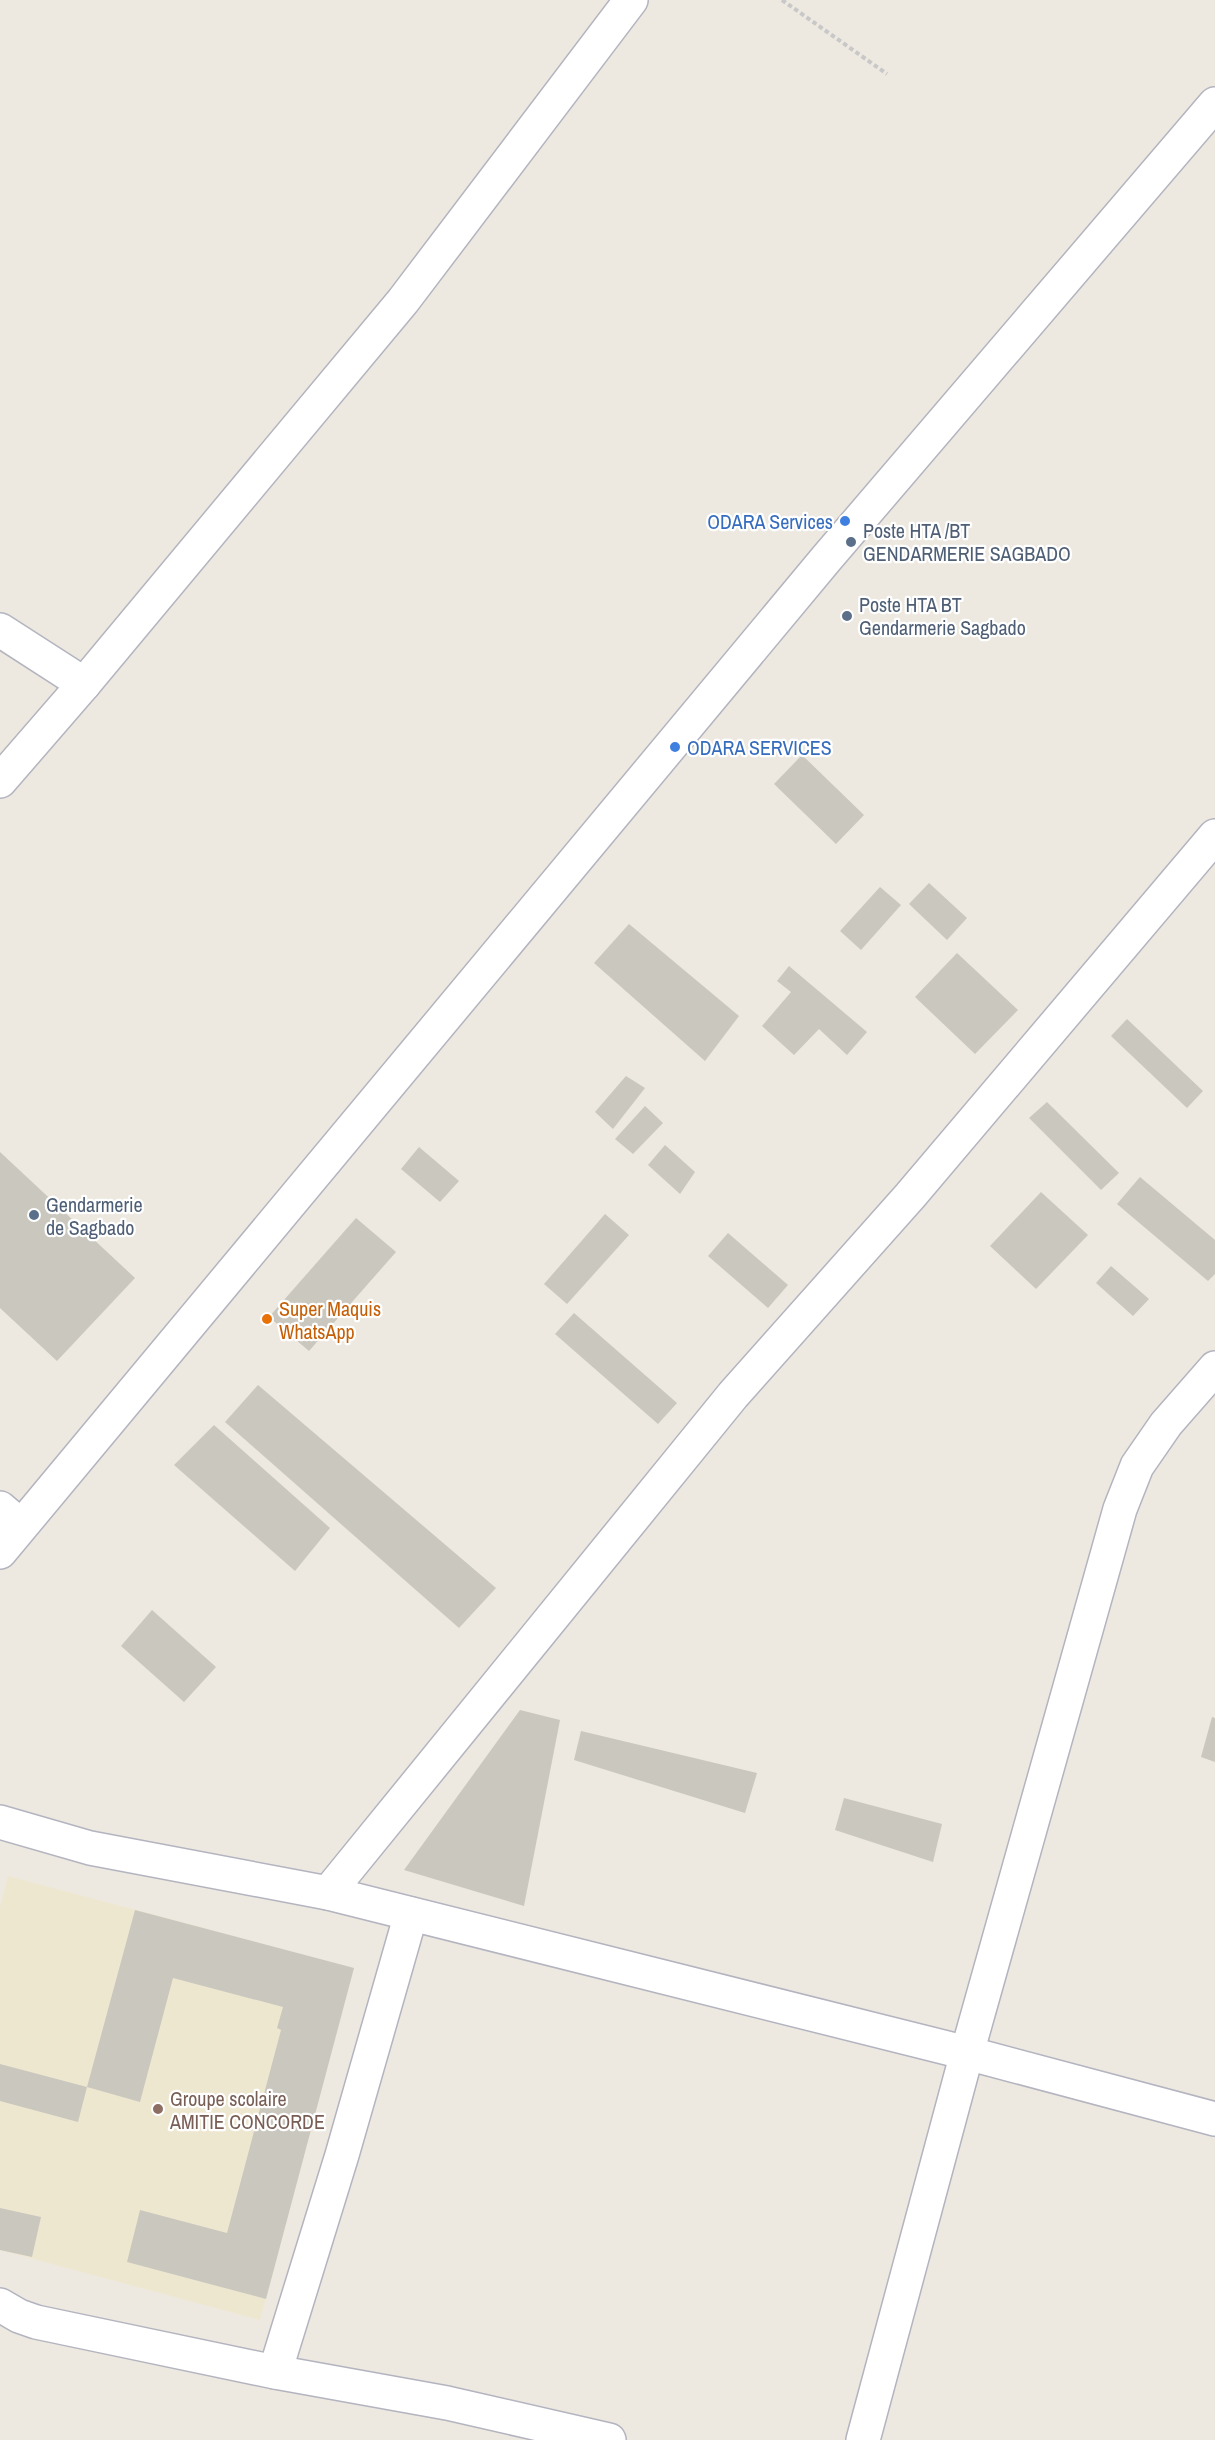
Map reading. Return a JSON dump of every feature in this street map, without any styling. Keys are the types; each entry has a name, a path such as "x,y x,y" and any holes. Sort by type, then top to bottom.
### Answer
{"street":[{"path":"0,781 84,684 403,301 631,0"},
{"path":"0,1551 10,1517 1215,104"},
{"path":"0,630 84,684"},
{"path":"328,1893 733,1395 917,1187 1215,836"},
{"path":"862,2440 967,2053 1120,1509 1137,1466 1166,1424 1215,1368"},
{"path":"0,1822 90,1848 328,1893 967,2053 1215,2119"},
{"path":"275,2373 342,2155 411,1914"},
{"path":"0,2305 19,2316 36,2322 275,2373 447,2403 609,2440"}],"path":[{"path":"782,0 887,74"}],"shaded area":[{"name":"Groupe scolaire AMITIE CONCORDE","path":"8,1876 354,1968 260,2320 0,2250 0,1907"}],"building":[{"path":"802,755 864,815 836,844 774,784"},
{"path":"929,883 967,918 947,940 909,904"},
{"path":"880,887 901,905 861,950 840,931"},
{"path":"629,924 739,1016 705,1061 594,963"},
{"path":"957,953 1018,1010 975,1054 915,997"},
{"path":"789,966 867,1032 847,1055 819,1029 794,1055 762,1026 791,992 777,981"},
{"path":"1127,1019 1203,1091 1187,1108 1111,1036"},
{"path":"626,1076 645,1088 613,1129 595,1112"},
{"path":"1047,1102 1119,1173 1101,1190 1029,1118"},
{"path":"645,1106 663,1123 633,1154 615,1139"},
{"path":"665,1145 695,1172 680,1194 648,1165"},
{"path":"419,1147 459,1181 440,1202 401,1169"},
{"name":"Gendarmerie de Sagbado","path":"0,1152 135,1278 57,1361 0,1308"},
{"path":"1140,1177 1215,1240 1215,1274 1208,1281 1117,1204"},
{"path":"1041,1192 1088,1235 1036,1289 990,1246"},
{"path":"605,1214 629,1235 567,1304 544,1284"},
{"path":"356,1218 396,1252 309,1351 269,1317"},
{"path":"728,1233 788,1285 768,1308 708,1256"},
{"path":"1111,1266 1149,1299 1133,1316 1096,1283"},
{"path":"574,1313 677,1403 658,1424 555,1334"},
{"path":"258,1385 496,1588 459,1628 225,1422"},
{"path":"214,1425 330,1528 295,1571 174,1465"},
{"path":"152,1610 216,1667 184,1702 121,1646"},
{"path":"520,1710 560,1720 524,1906 404,1870"},
{"path":"1212,1717 1215,1718 1215,1762 1201,1757"},
{"path":"581,1731 757,1773 745,1813 574,1760"},
{"path":"844,1798 942,1824 933,1862 835,1830"},
{"path":"135,1910 354,1968 266,2299 127,2262 140,2210 227,2233 281,2030 277,2028 283,2007 173,1978 140,2102 87,2087"},
{"path":"0,2064 87,2087 78,2122 0,2101"},
{"path":"0,2208 41,2217 32,2257 0,2250"}],"place":[{"name":"ODARA Services","path":"845,521"},
{"name":"Poste HTA /BT GENDARMERIE SAGBADO","path":"851,542"},
{"name":"Poste HTA BT Gendarmerie Sagbado","path":"847,616"},
{"name":"ODARA SERVICES","path":"675,747"},
{"name":"Gendarmerie de Sagbado","path":"34,1215"},
{"name":"Super Maquis WhatsApp","path":"267,1319"},
{"name":"Groupe scolaire AMITIE CONCORDE","path":"158,2109"}]}
